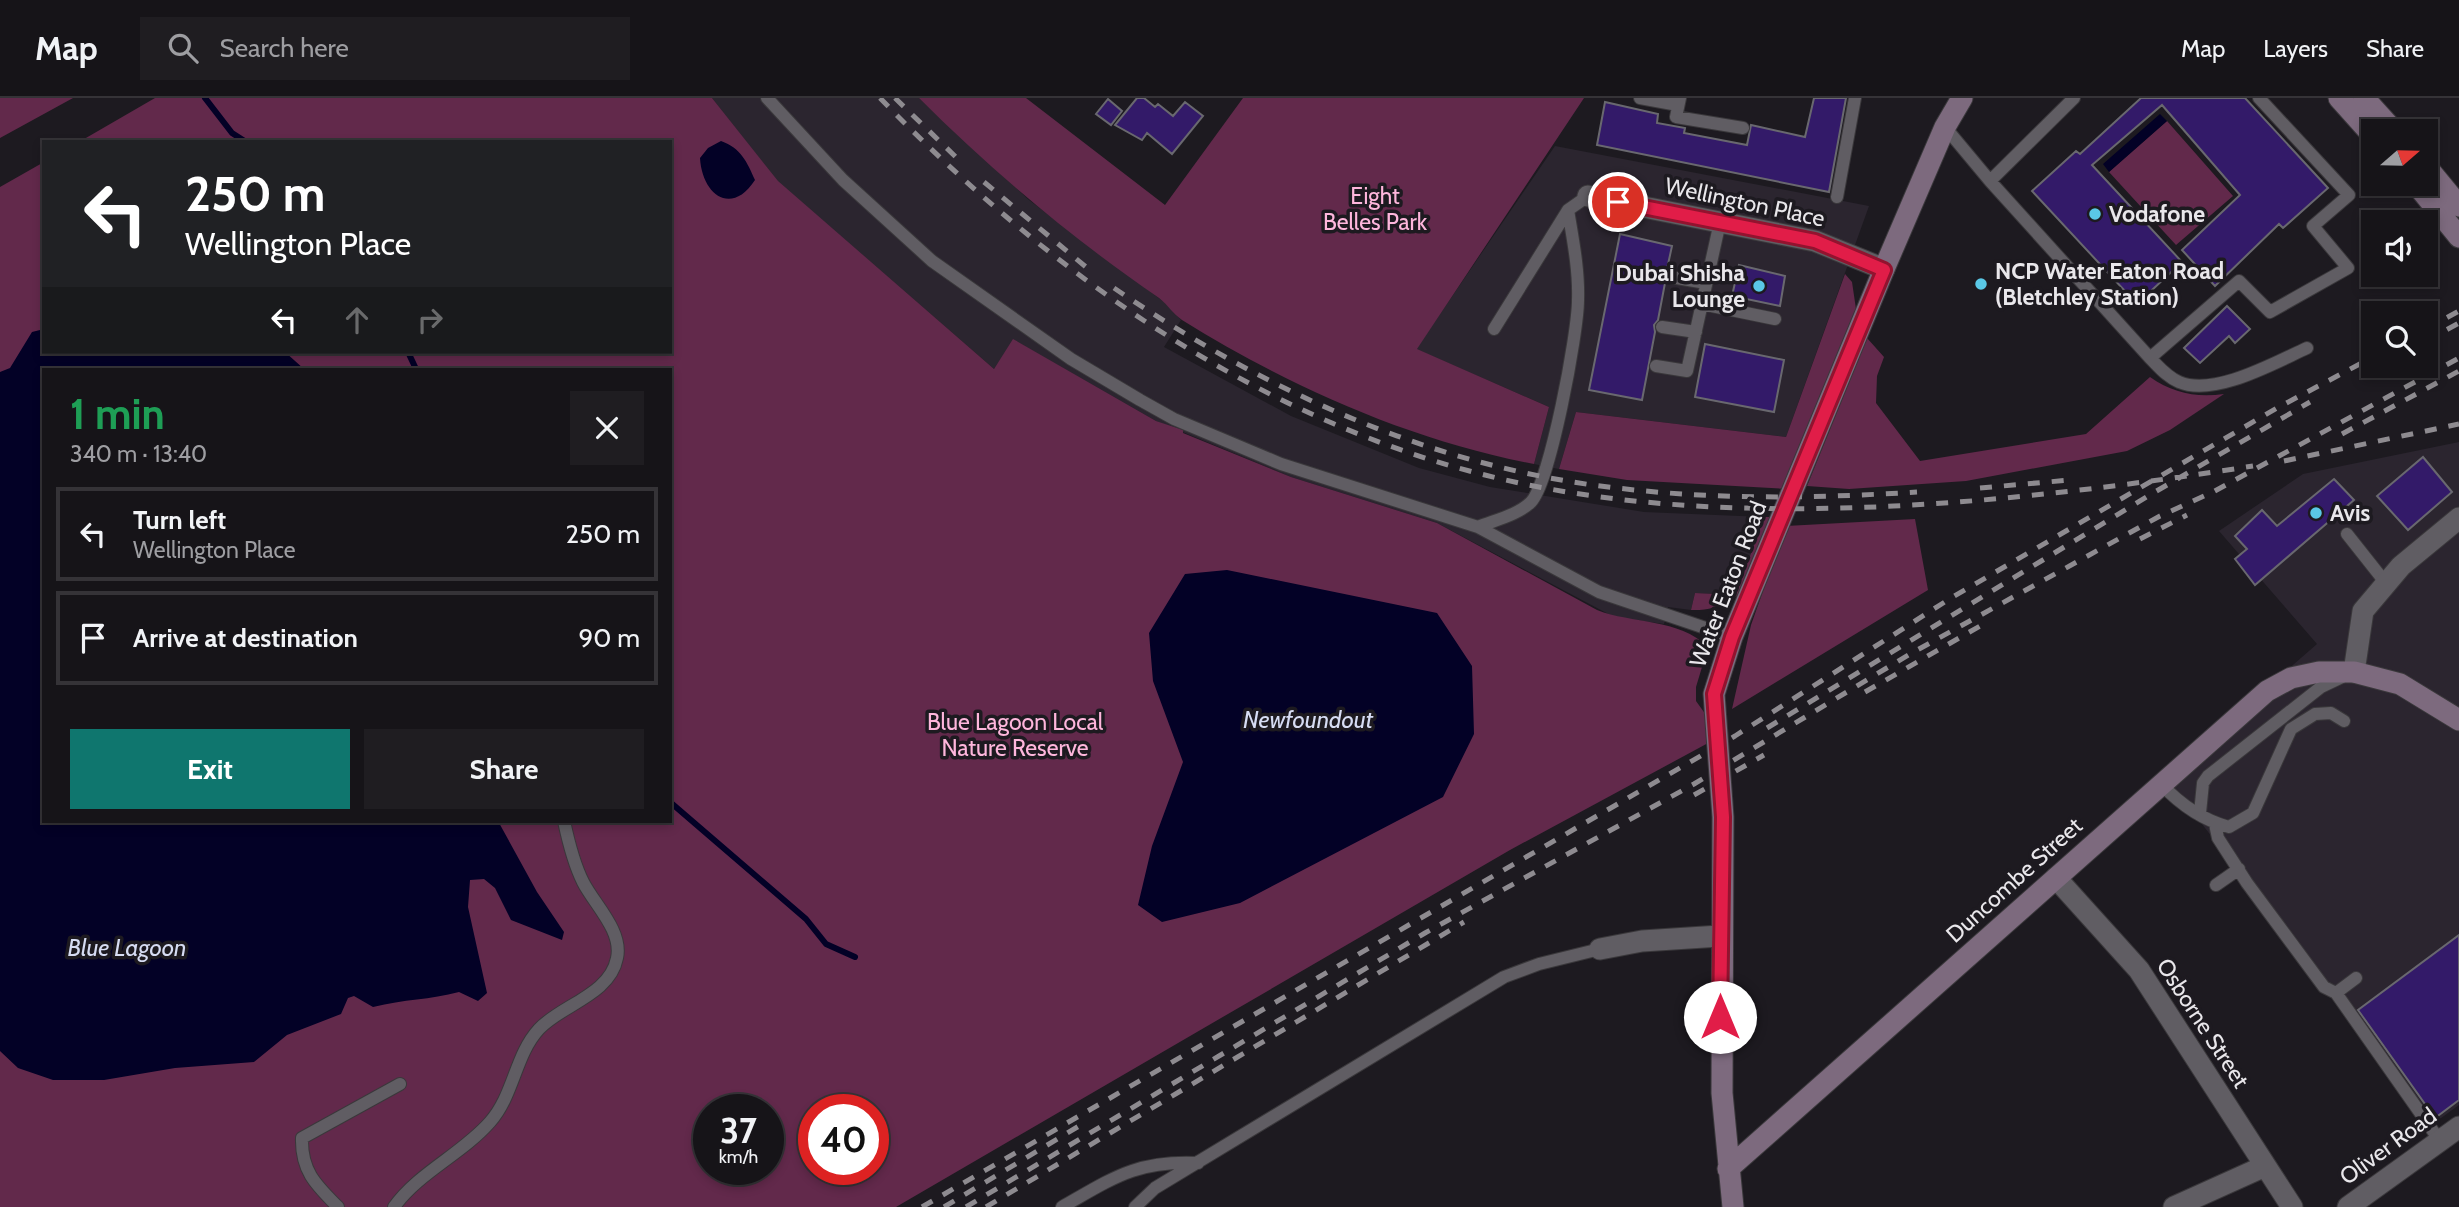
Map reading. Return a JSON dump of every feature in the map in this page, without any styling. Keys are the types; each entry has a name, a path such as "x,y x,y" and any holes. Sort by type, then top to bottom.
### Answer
{"street":[{"name":"Water Eaton Road","path":"1733,1207 1722,1093 1720,936 1723,817 1714,694 1732,637 1884,270 1945,127 1962,98"},
{"path":"2339,98 2361,123"},
{"path":"2364,98 2383,119"},
{"path":"2438,181 2459,206"},
{"name":"Wellington Place","path":"1588,196 1815,241 1884,270"},
{"path":"2426,196 2459,237"},
{"path":"2354,672 2363,611 2385,582 2459,518"},
{"name":"Duncombe Street","path":"1728,1169 2267,691 2291,678 2319,672 2354,672 2400,684 2459,720"},
{"name":"Osborne Street","path":"2056,878 2138,970 2292,1207"},
{"path":"1600,949 1642,940 1720,936"},
{"name":"Oliver Road","path":"2348,1207 2459,1127"},
{"path":"2174,1207 2265,1166"}],"lane":[{"path":"767,98 843,180 932,261 1071,359 1174,419 1281,464 1478,527 1599,592 1732,637"},
{"path":"1640,98 1679,101 1676,117 1743,128"},
{"path":"1837,197 1855,98"},
{"path":"1990,181 2074,98"},
{"path":"2150,358 2239,281 2270,312 2348,268 2313,226 2349,195 2259,98"},
{"path":"1945,127 1990,181 2166,374 2180,382 2210,385 2307,348"},
{"name":"Wellington Place","path":"1494,329 1568,210 1588,196"},
{"path":"1478,527 1522,508 1539,489 1567,382 1578,302 1576,258 1568,210"},
{"path":"1656,366 1687,371 1720,222"},
{"path":"1671,277 1706,283"},
{"path":"1702,304 1775,319"},
{"path":"1662,327 1696,332"},
{"path":"2347,534 2385,582"},
{"path":"2200,813 2203,783 2208,776 2321,687 2354,672"},
{"path":"2161,784 2183,807 2200,813 2215,824 2230,827 2253,813 2291,729 2315,714 2330,713 2344,721"},
{"path":"394,1207 489,1123 507,1098 529,1043 540,1027 583,999 604,981 617,958 613,932 583,881 565,823"},
{"path":"2215,824 2218,838 2239,869 2324,987 2336,993 2440,1141"},
{"path":"2216,885 2239,869"},
{"path":"1135,1207 1155,1188 1504,977 1539,964 1600,949"},
{"path":"2336,993 2356,978"},
{"path":"338,1207 310,1178 302,1157 302,1138 400,1084"},
{"path":"1062,1207 1109,1180 1149,1163 1198,1163"}],"shaded area":[{"path":"712,98 919,98 1029,200 1164,302 1181,320 1164,347 1291,416 1419,468 1490,487 1644,512 1764,517 1736,595 1695,593 1691,610 1668,607 1664,624 1614,617 1437,523 1291,477 1156,421 1014,340 994,369 777,181"},
{"path":"1555,146 1869,206 1786,437 1576,412 1559,469 1534,464 1549,407 1416,349"},
{"path":"2459,442 2459,1105 2426,1129 2339,1002 2165,776 2317,644 2219,531 2303,474"}],"green space":[{"path":"0,98 73,98 0,138"},
{"name":"Blue Lagoon Local Nature Reserve","path":"155,98 712,98 778,181 994,369 1013,339 1156,421 1183,430 1183,433 1291,477 1437,523 1597,610 1669,626 1696,638 1708,647 1696,687 1696,701 1706,715 1710,742 1510,850 896,1207 0,1207 0,187 42,163 42,354 672,354 672,140 82,140"},
{"name":"Eight Belles Park","path":"919,98 1026,98 1165,205 1243,98 1584,98 1417,349 1549,407 1534,464 1441,441 1352,408 1265,367 1182,320 1159,298 1065,228 1005,178"},
{"path":"2167,121 2233,196 2176,245 2109,172"},
{"path":"1845,274 1852,282 1856,309 1787,489 1627,480 1559,469 1576,412 1786,437"},
{"path":"1867,338 1884,357 1877,376 1876,403 1920,461 2086,434 2150,377 2185,393 2224,394 2170,430 2127,451 1966,481 1849,489 1807,486"},
{"path":"1764,517 1777,517 1749,581 1739,593 1727,603 1691,610 1695,593 1736,595"},
{"path":"1915,519 1928,590 1732,709 1751,625 1786,526"}],"water":[{"path":"2160,114 2167,121 2109,172 2103,164"},
{"path":"721,141 738,152 755,180 746,191 728,199 712,191 702,171 700,158 708,148"},
{"name":"Blue Lagoon","path":"42,330 42,354 287,354 303,368 42,368 42,823 499,823 537,892 564,932 562,940 511,920 495,888 484,879 470,880 468,907 487,993 478,1001 459,992 373,1007 354,996 348,998 341,1014 287,1035 254,1062 175,1068 104,1080 53,1080 18,1068 0,1051 0,372 10,368 32,332"},
{"name":"Newfoundout","path":"1227,570 1437,613 1472,666 1474,734 1443,797 1240,903 1162,922 1138,905 1152,846 1183,762 1153,681 1149,633 1185,574"}],"building":[{"path":"1137,98 1144,98 1155,107 1158,104 1173,116 1185,102 1203,116 1172,154 1147,133 1142,140 1115,125"},
{"path":"1814,98 1846,98 1829,192 1597,145 1605,102 1658,114 1657,123 1685,128 1684,133 1747,145 1751,125 1805,137"},
{"name":"Vodafone","path":"2141,98 2245,98 2328,188 2283,228 2279,224 2215,286 2182,250 2240,195 2162,105 2092,165 2182,262 2137,304 2032,191 2076,151 2080,154"},
{"path":"1108,99 1122,111 1111,125 1096,114"},
{"path":"1620,234 1672,246 1663,275 1665,283 1658,320 1654,325 1642,400 1589,390"},
{"name":"Dubai Shisha Lounge","path":"1739,265 1785,276 1780,306 1732,296"},
{"path":"2227,306 2250,329 2235,343 2229,336 2200,363 2184,348"},
{"path":"1705,344 1784,360 1774,412 1695,397"},
{"path":"2423,457 2452,492 2408,530 2377,496"},
{"path":"2334,479 2354,500 2255,585 2235,559 2247,549 2235,536 2262,510 2277,526"},
{"path":"2459,935 2459,1100 2435,1118 2358,1010"}],"waterway":[{"path":"205,98 232,133 243,140"},
{"path":"409,354 416,368"},
{"path":"672,804 806,919 826,944 855,957"}],"railway":[{"path":"880,98 1010,220 1080,276 1153,327 1230,373 1309,413 1392,447 1477,473 1569,492 1665,504 1764,508 1964,502 2160,480 2253,466"},
{"path":"895,98 960,161"},
{"path":"984,182 1086,267"},
{"path":"1114,288 1173,326 1294,393 1422,445 1489,464 1557,479 1662,493 1808,497 1917,492"},
{"path":"2438,322 2459,311"},
{"path":"2438,334 2459,323"},
{"path":"966,1207 1425,933 1694,784 1910,654 2160,516 2213,492 2459,358"},
{"path":"922,1207 1735,736 1951,598 2277,408 2361,363"},
{"path":"2342,434 2459,371"},
{"path":"1767,728 2148,496 2310,402"},
{"path":"2284,461 2459,424"},
{"path":"1980,488 2070,480"},
{"path":"2140,539 2187,515"},
{"path":"1865,692 1980,626"},
{"path":"1694,795 1764,755"},
{"path":"986,1207 1464,922"},
{"path":"944,1207 1079,1126"}],"place":[{"name":"Vodafone","path":"2095,214"},
{"name":"NCP Water Eaton Road (Bletchley Station)","path":"1981,284"},
{"name":"Dubai Shisha Lounge","path":"1759,286"},
{"name":"Avis","path":"2316,513"}],"route":[{"path":"1618,202 1815,241 1884,270 1718,675 1714,694 1723,817 1720,1017"}]}
